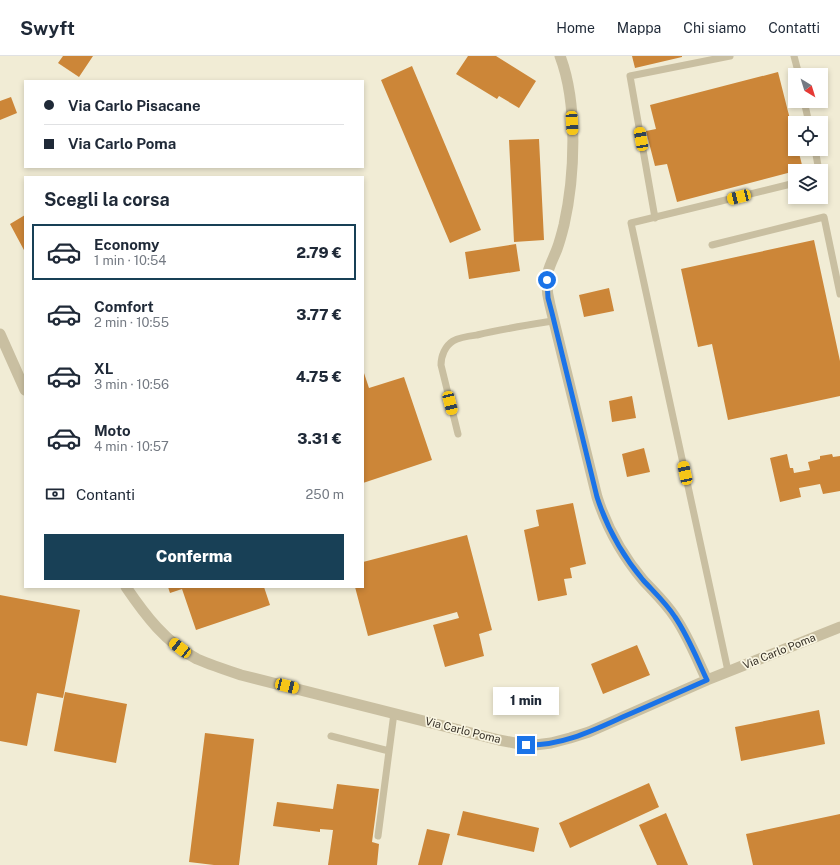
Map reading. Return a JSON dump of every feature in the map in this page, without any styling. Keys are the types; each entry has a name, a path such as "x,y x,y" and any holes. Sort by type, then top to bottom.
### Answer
{"street":[{"path":"560,56 567,79 570,102 572,165 570,191 564,222 559,244 550,264 547,280 548,298 597,497 607,525 633,567 665,603 681,627 707,680"},
{"path":"0,334 24,388"},
{"name":"Via Carlo Poma","path":"127,588 140,607 163,634 180,648 198,659 241,674 499,740 526,745 560,741 589,732 707,680 840,627"}],"lane":[{"path":"655,218 630,76 730,56"},
{"path":"794,56 797,68"},
{"path":"728,672 631,223 788,185"},
{"path":"712,245 824,217 840,294"},
{"path":"458,434 441,365 442,356 448,345 453,341 463,338 554,321"},
{"path":"378,836 394,713"},
{"path":"331,736 389,751"}],"building":[{"path":"63,56 93,56 79,77 58,63"},
{"path":"468,56 496,56 536,81 519,108 499,96 497,99 456,74"},
{"path":"632,56 682,56 682,57 635,68"},
{"path":"412,66 481,230 450,243 381,80"},
{"path":"778,72 789,116 788,156 800,156 802,164 788,164 788,173 677,202 667,164 655,166 646,131 656,129 650,105"},
{"path":"11,97 17,113 0,120 0,101"},
{"path":"539,139 544,240 514,242 509,140"},
{"path":"24,216 24,250 10,224"},
{"path":"814,240 840,361 840,396 728,420 712,344 698,347 681,269"},
{"path":"516,244 520,271 469,279 465,252"},
{"path":"609,288 614,311 584,317 579,295"},
{"path":"364,373 369,388 404,377 432,460 364,483"},
{"path":"632,396 636,418 612,422 609,401"},
{"path":"644,448 650,472 627,477 622,454"},
{"path":"787,454 790,468 793,468 794,473 810,470 808,462 820,459 820,456 832,454 833,457 840,456 840,491 823,494 820,484 799,488 801,497 780,502 770,458"},
{"path":"573,503 586,564 570,568 572,578 564,579 567,595 538,601 524,530 539,526 536,510"},
{"path":"467,535 492,630 479,634 484,656 445,667 433,625 459,618 457,612 368,636 355,588 364,588 364,562"},
{"path":"168,588 264,588 270,605 196,630 182,589 170,593"},
{"path":"0,595 80,610 63,698 37,693 27,746 0,741"},
{"path":"637,645 650,675 603,694 591,664"},
{"path":"65,692 127,704 116,763 54,751"},
{"path":"819,710 825,744 741,761 735,727"},
{"path":"205,733 254,739 239,865 214,865 189,862"},
{"path":"649,783 659,807 570,848 559,823"},
{"path":"337,784 379,789 372,842 379,844 377,865 328,865 333,830 320,829 320,832 273,826 277,802 333,809"},
{"path":"463,811 539,828 534,852 457,835"},
{"path":"666,813 688,865 657,865 639,825"},
{"path":"840,814 840,865 753,865 746,834"},
{"path":"427,829 450,834 442,865 418,865"}],"route":[{"path":"526,745 551,743 589,732 707,680 681,627 661,599 633,567 620,549 607,525 597,497 548,298 547,280"}]}
